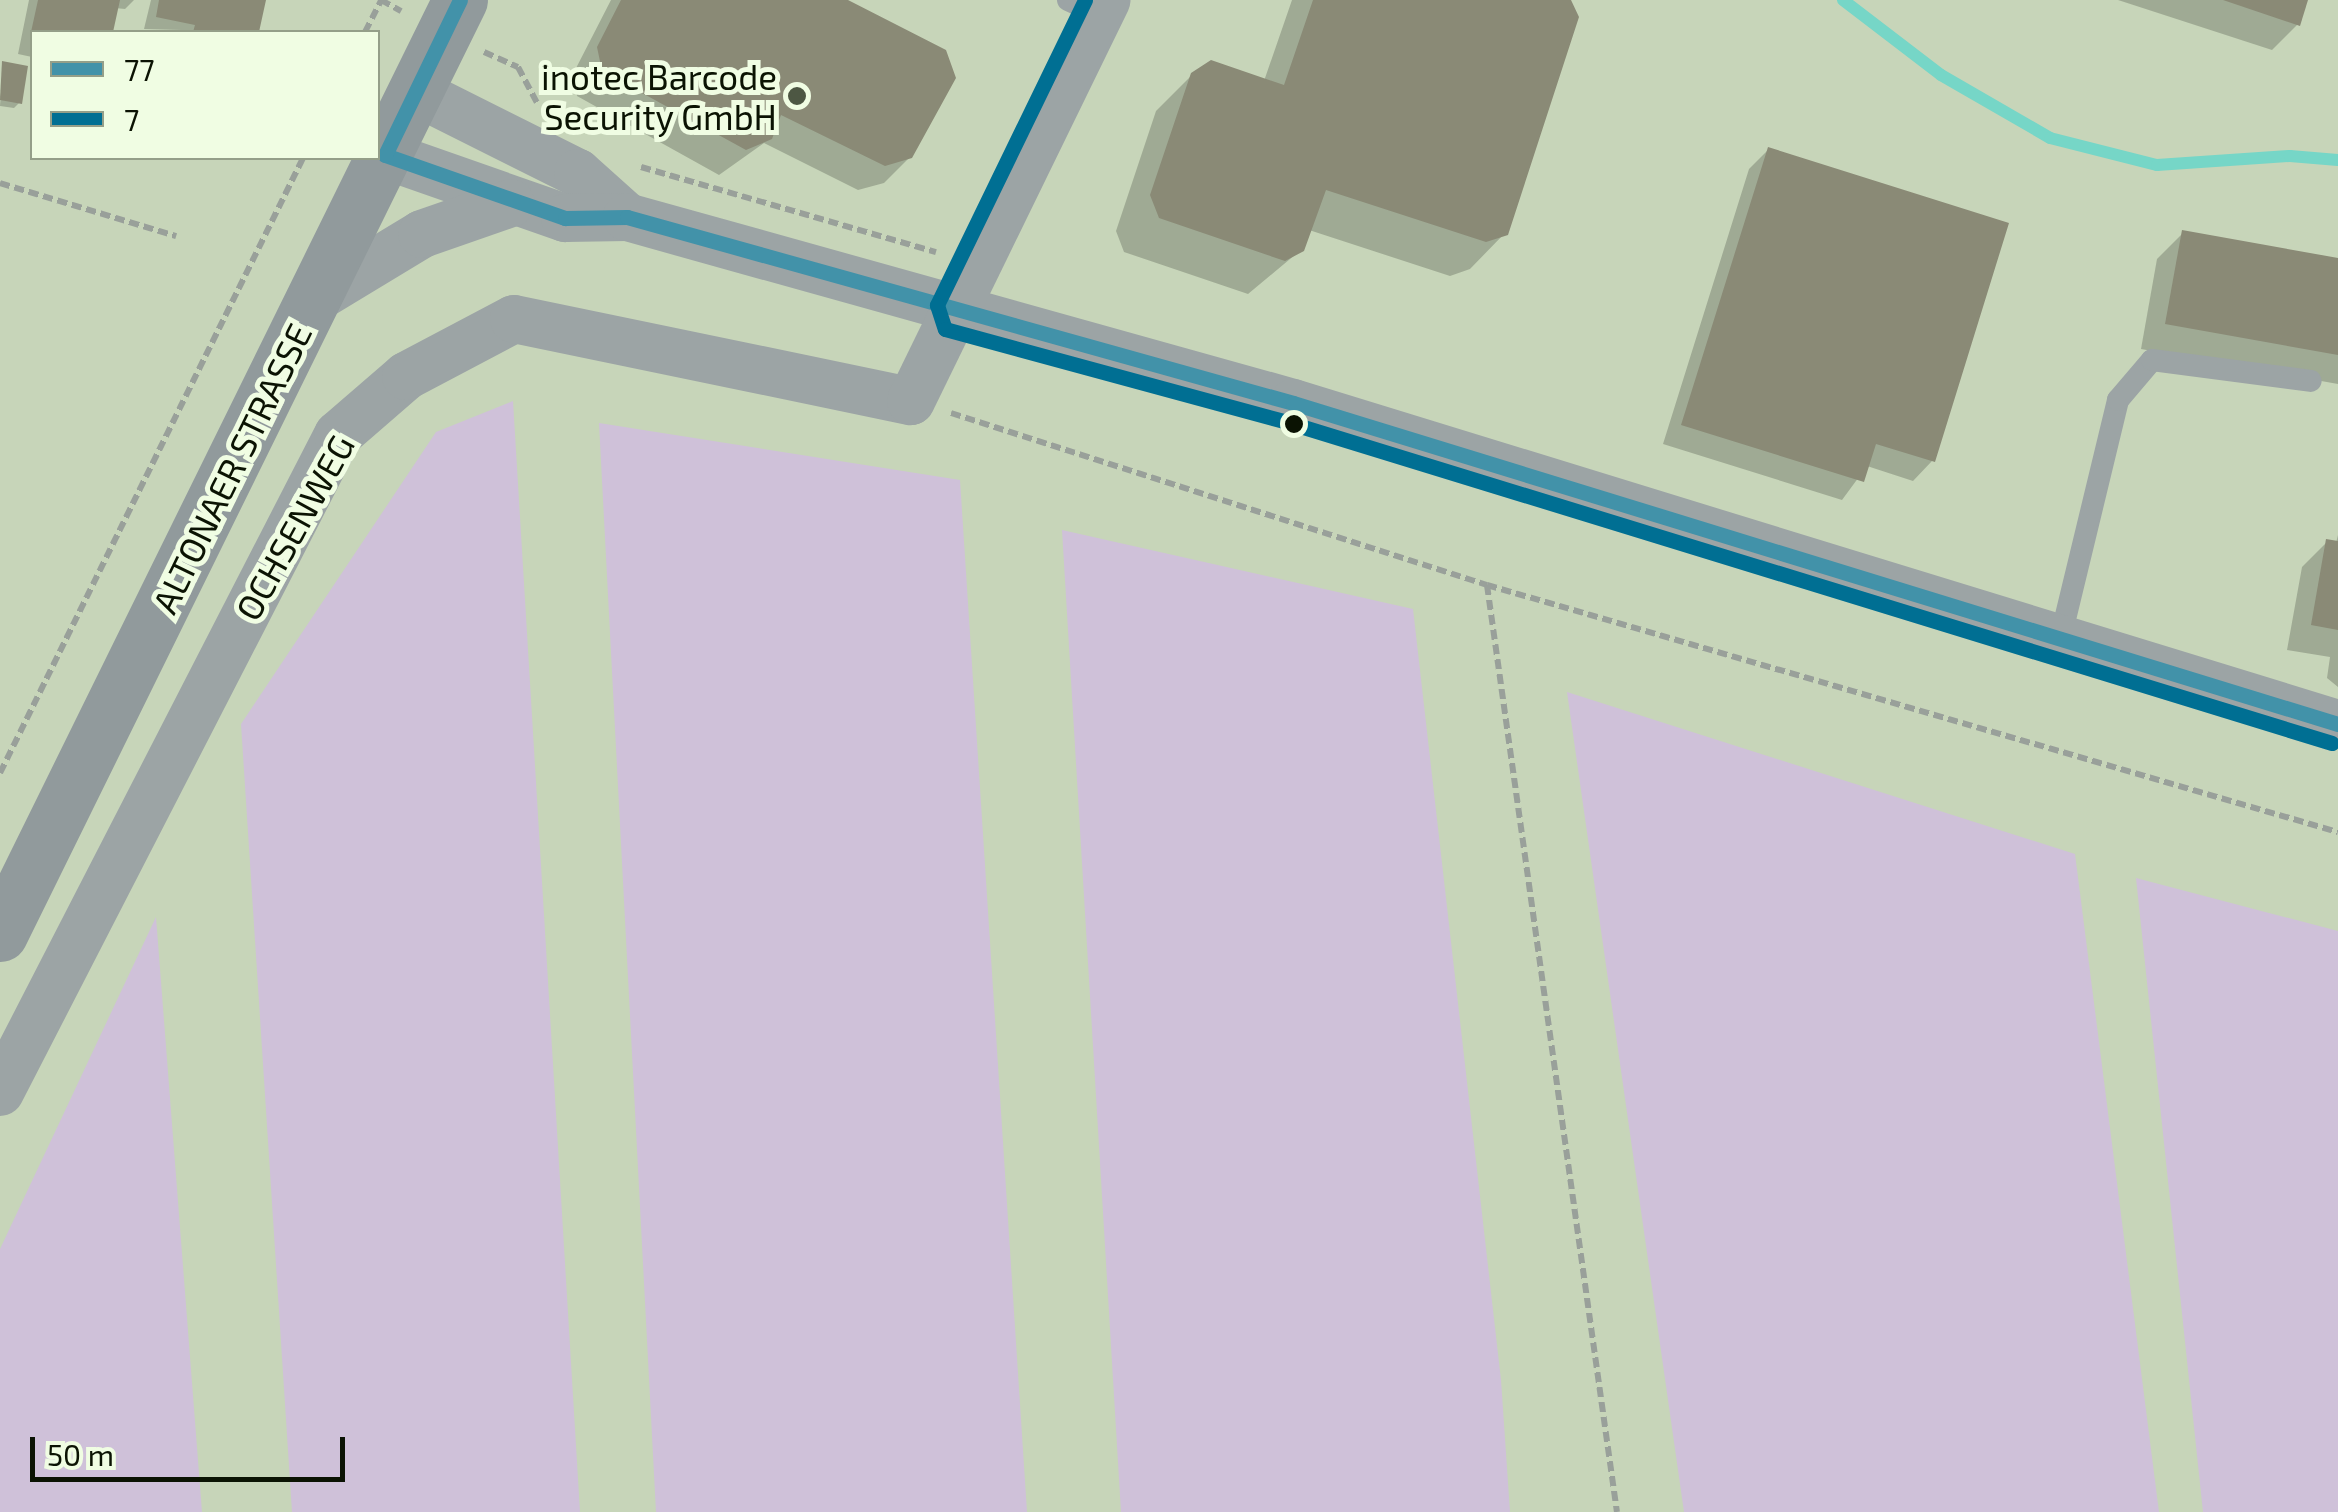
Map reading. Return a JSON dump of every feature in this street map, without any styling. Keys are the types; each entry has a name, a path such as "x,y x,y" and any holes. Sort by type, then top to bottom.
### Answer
{"main road":[{"name":"ALTONAER STRASSE","path":"0,934 452,17"}],"street":[{"path":"912,401 956,312 1091,5"},
{"path":"416,92 578,173 628,217"},
{"path":"385,155 511,203 565,218 628,217 956,312 1293,403 2338,724"},
{"path":"314,300 422,234 511,203"},
{"name":"OCHSENWEG","path":"0,1092 338,435 406,376 514,319 912,401"}],"lane":[{"path":"2060,640 2118,400 2152,360 2312,381"}],"path":[{"path":"366,30 381,0 452,17 518,67 544,114"},
{"path":"0,773 302,160"},
{"path":"624,162 976,263"},
{"path":"0,183 176,236"},
{"path":"912,401 1487,585 2338,832"},
{"path":"1487,585 1617,1512"}],"shaded area":[{"path":"513,401 580,1512 292,1512 241,724 436,432"},
{"path":"599,423 960,480 1027,1512 656,1512"},
{"path":"1062,530 1413,609 1501,1380 1510,1512 1121,1512"},
{"path":"1567,692 2075,854 2159,1512 1684,1512"},
{"path":"2136,878 2338,931 2338,1512 2203,1512"},
{"path":"156,917 202,1512 0,1512 0,1249"}],"building":[{"path":"38,0 120,0 113,30 31,30"},
{"path":"159,0 266,0 259,30 194,30 195,25 156,17"},
{"name":"inotec Barcode Security GmbH","path":"621,0 848,0 946,50 956,78 912,158 885,166 781,115 772,139 746,150 602,71 597,47"},
{"path":"1313,0 1571,0 1579,17 1508,235 1486,242 1326,190 1304,251 1285,261 1159,218 1150,195 1191,73 1211,60 1284,85"},
{"path":"2223,0 2308,0 2300,26"},
{"path":"2,61 28,66 22,104 0,100"},
{"path":"1768,147 2009,223 1935,462 1876,444 1864,482 1681,425"},
{"path":"2182,230 2338,258 2338,355 2165,324"},
{"path":"2326,539 2338,541 2338,630 2311,625"}],"waterway":[{"path":"1843,0 1941,75 2050,138 2157,165 2290,156 2338,160"}],"transit line":[{"name":"77","path":"385,155 460,0"},
{"name":"7","path":"1085,0 937,305 945,329 1287,422 2332,743"},
{"name":"77","path":"385,155 565,218 627,217 1293,403 2338,724"}],"place":[{"name":"inotec Barcode Security GmbH","path":"797,96"}]}
